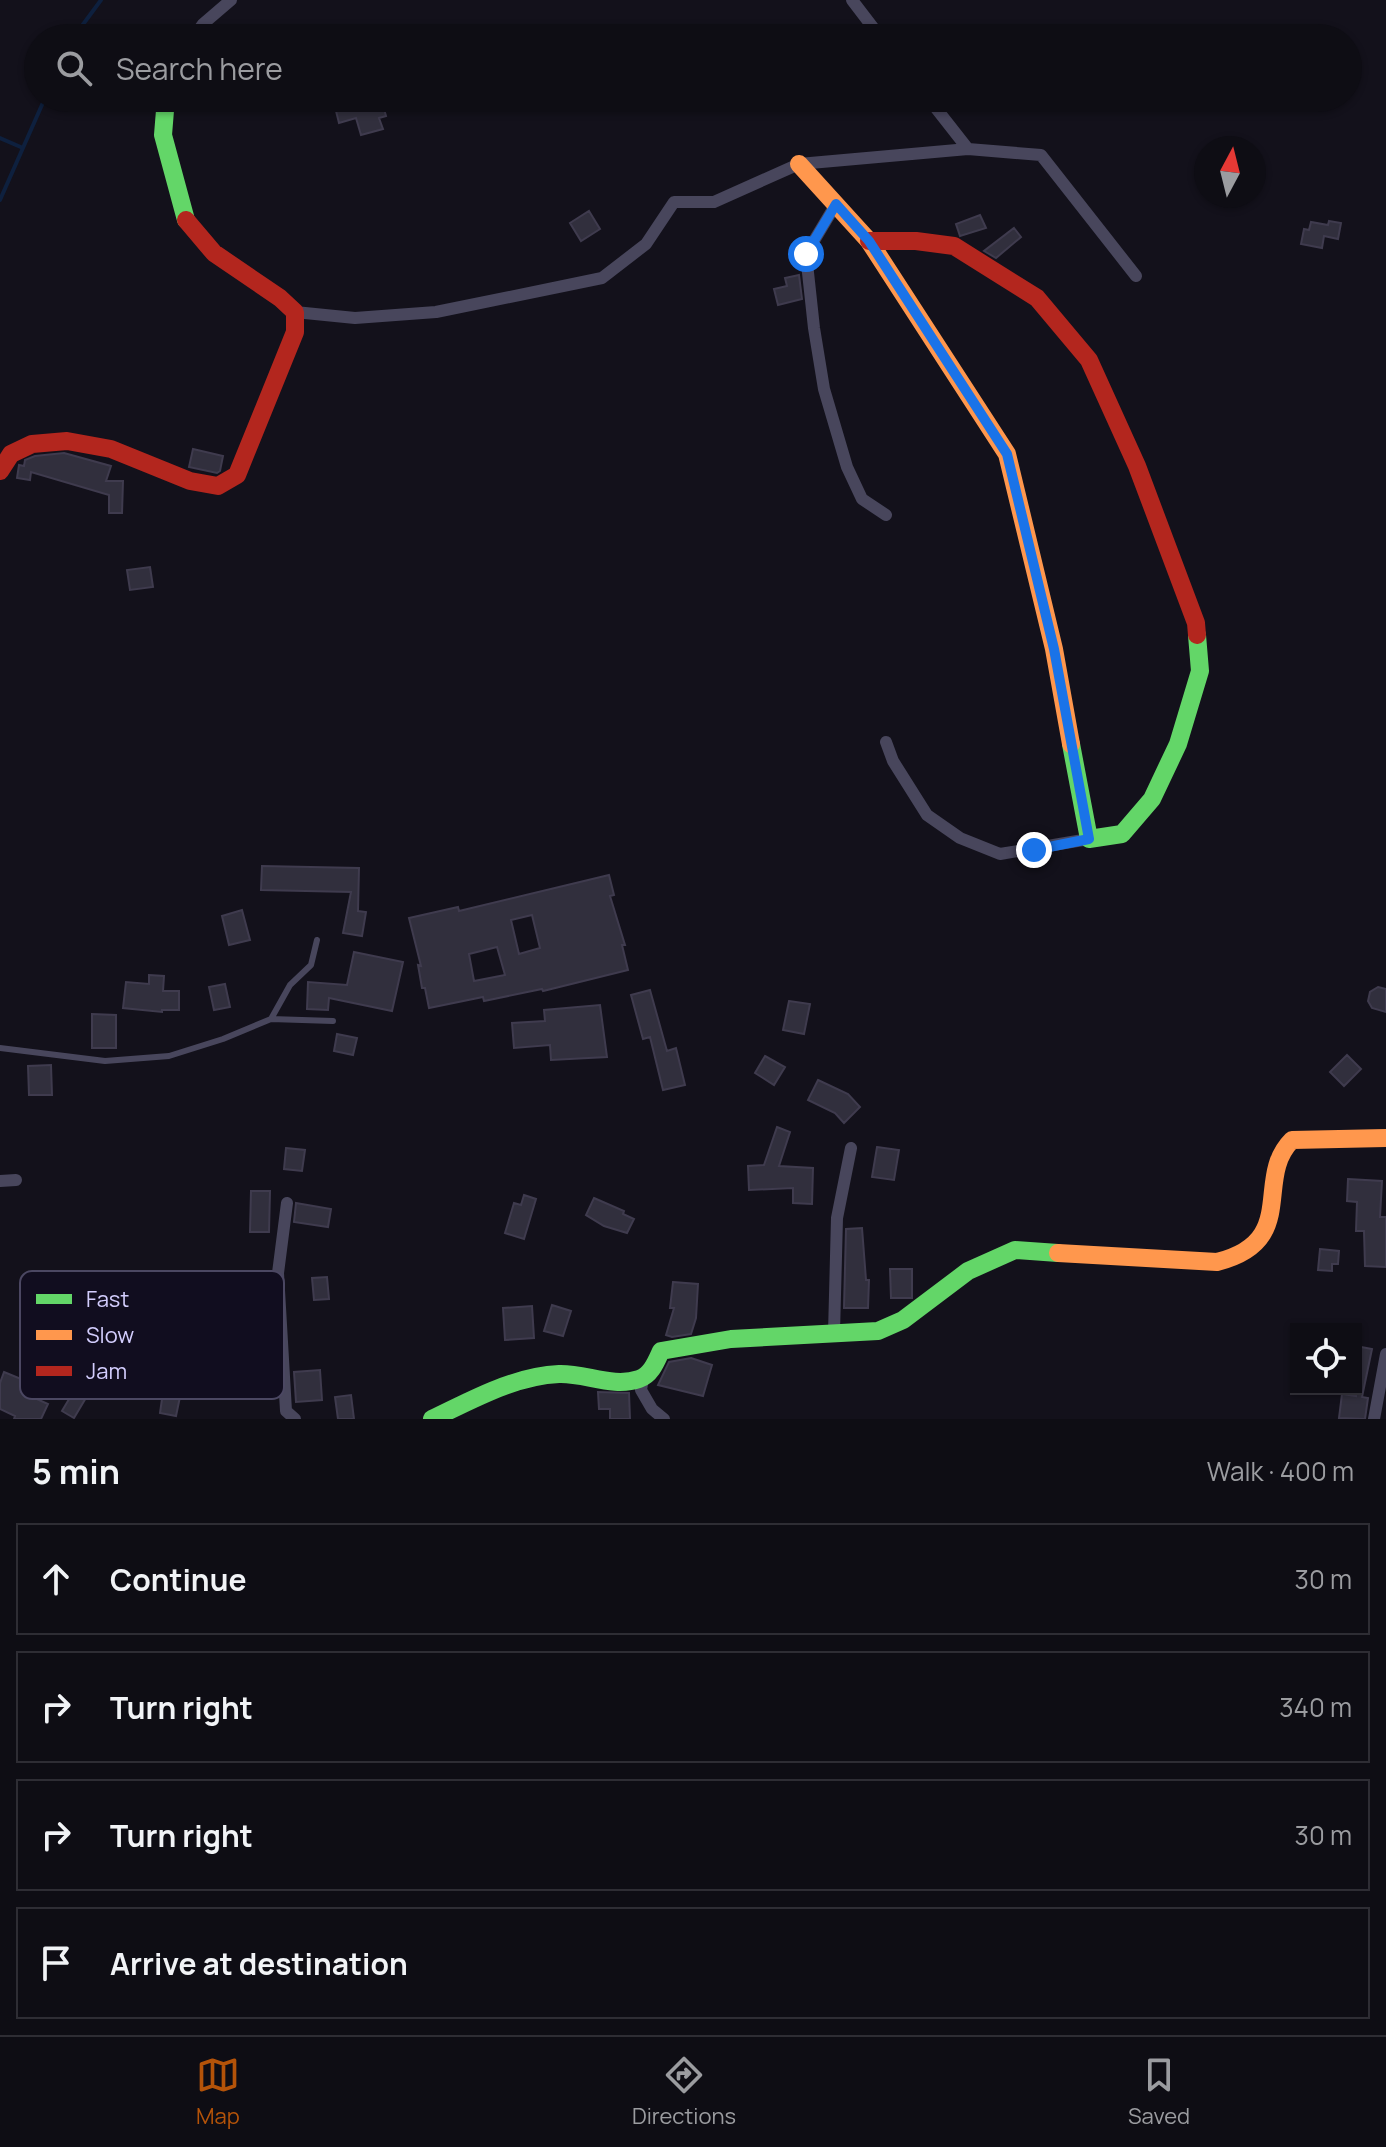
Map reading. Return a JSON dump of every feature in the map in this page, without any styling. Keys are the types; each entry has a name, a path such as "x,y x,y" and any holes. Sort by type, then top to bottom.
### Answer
{"street":[{"path":"203,24 231,0"},
{"path":"852,0 870,24"},
{"path":"165,112 163,135 184,217 214,253 280,298 295,312 355,318 436,312 602,278 646,244 674,202 714,202 799,164 968,149 1041,155 1136,276"},
{"path":"939,112 968,149"},
{"path":"799,164 869,241 1007,454 1054,649 1089,839"},
{"path":"836,204 806,254 819,358 824,389 847,467 862,499 886,515"},
{"path":"869,241 916,241 954,246 1037,298 1089,360 1137,466 1196,623 1200,671 1178,744 1152,799 1122,834 1000,854 960,838 927,815 893,761 886,742"},
{"path":"0,471 11,454 32,444 67,441 111,449 190,481 218,486 237,475 295,332 295,312"},
{"path":"432,1419 506,1384 559,1374 631,1381 643,1378 650,1373 661,1351 679,1347 731,1339 878,1331 903,1320 968,1271 1015,1250 1217,1262 1234,1259 1265,1234 1280,1156 1292,1140 1386,1138"},
{"path":"834,1333 837,1218 851,1148"},
{"path":"0,1181 16,1180"},
{"path":"278,1271 287,1203"},
{"path":"1374,1419 1386,1354"},
{"path":"284,1376 286,1411 295,1419"},
{"path":"643,1378 641,1390 652,1409 664,1419"}],"lane":[{"path":"271,1019 290,985 311,965 317,940"},
{"path":"0,1048 105,1061 169,1056 223,1039 271,1019 333,1021"}],"building":[{"path":"336,112 385,112 386,116 379,118 383,129 361,135 356,118 339,123"},
{"path":"589,211 600,229 581,241 570,223"},
{"path":"980,215 986,228 960,236 956,224"},
{"path":"1329,221 1341,223 1338,239 1324,236 1322,248 1301,244 1304,229 1309,230 1311,222 1328,225"},
{"path":"1014,228 1021,237 996,258 984,251"},
{"path":"799,275 802,299 778,305 774,289 787,286 785,278"},
{"path":"193,449 223,456 220,471 189,467"},
{"path":"64,453 111,466 106,481 123,481 122,513 109,513 109,495 31,472 30,480 17,478 19,465 24,466 25,460"},
{"path":"150,567 153,587 130,590 127,570"},
{"path":"262,866 359,868 358,911 366,912 362,936 343,933 351,892 261,890"},
{"path":"609,875 614,895 610,896 625,945 622,945 628,970 543,991 484,1001 483,997 429,1008 425,988 422,988 418,965 421,966 409,918 458,907 459,911","holes":["532,915 540,948 519,954 511,920","497,947 505,975 474,981 469,954"]},
{"path":"242,910 250,940 229,945 222,916"},
{"path":"354,952 403,962 392,1011 329,998 328,1010 307,1009 308,982 347,985"},
{"path":"149,975 164,976 163,991 179,991 179,1010 162,1012 123,1008 126,982 149,984"},
{"path":"225,984 230,1007 214,1010 209,987"},
{"path":"1378,987 1386,989 1386,1012 1372,1008 1368,1001 1370,992"},
{"path":"650,990 667,1051 676,1048 685,1085 663,1090 650,1037 643,1039 631,995"},
{"path":"789,1001 810,1004 804,1034 783,1030"},
{"path":"600,1005 607,1057 551,1060 550,1045 514,1048 512,1023 545,1021 544,1010"},
{"path":"92,1014 116,1015 116,1048 92,1048"},
{"path":"337,1034 357,1038 353,1055 334,1051"},
{"path":"1347,1055 1361,1069 1344,1086 1330,1072"},
{"path":"765,1056 785,1067 774,1085 755,1073"},
{"path":"51,1065 52,1095 29,1095 28,1066"},
{"path":"818,1080 848,1094 860,1107 844,1123 835,1113 808,1100"},
{"path":"777,1127 790,1132 779,1166 813,1168 812,1204 793,1203 793,1188 749,1190 748,1166 764,1165"},
{"path":"877,1147 899,1150 894,1180 872,1177"},
{"path":"286,1148 305,1150 302,1171 284,1169"},
{"path":"1348,1179 1382,1181 1380,1217 1386,1217 1386,1267 1365,1266 1364,1231 1356,1231 1357,1202 1347,1201"},
{"path":"251,1191 270,1191 269,1232 250,1232"},
{"path":"524,1195 536,1199 524,1239 505,1233 514,1203 521,1205"},
{"path":"594,1198 624,1211 623,1214 634,1219 627,1233 604,1226 586,1215"},
{"path":"296,1203 331,1209 328,1227 294,1222"},
{"path":"862,1228 866,1280 869,1280 868,1308 844,1308 846,1229"},
{"path":"1320,1249 1339,1251 1338,1264 1332,1264 1332,1271 1318,1270"},
{"path":"890,1269 912,1269 912,1298 891,1298"},
{"path":"327,1277 329,1299 314,1300 312,1278"},
{"path":"673,1282 698,1284 696,1318 691,1334 666,1335 674,1308 670,1308"},
{"path":"552,1305 571,1311 563,1336 544,1331"},
{"path":"532,1306 534,1338 505,1340 503,1308"},
{"path":"1362,1347 1372,1349 1362,1397 1368,1398 1365,1419 1339,1418 1342,1395 1362,1395"},
{"path":"691,1358 712,1365 703,1396 658,1385 669,1362"},
{"path":"320,1370 322,1400 296,1402 294,1372"},
{"path":"4,1372 20,1379 20,1399 37,1399 48,1404 41,1419 14,1419 15,1416 0,1409 0,1383"},
{"path":"598,1392 629,1393 630,1419 610,1419 610,1409 599,1409"},
{"path":"351,1395 354,1419 338,1419 335,1397"},
{"path":"69,1399 85,1399 74,1418 62,1411"},
{"path":"162,1399 180,1399 176,1416 160,1413"}],"waterway":[{"path":"83,24 101,0"},
{"path":"0,200 39,112"},
{"path":"0,138 23,148"}],"traffic: fast":[{"path":"165,112 163,135 186,220"},
{"path":"1071,744 1089,839 1122,834 1152,799 1178,744 1200,671 1197,635"},
{"path":"432,1419 494,1390 526,1379 559,1374 619,1382 639,1379 650,1371 661,1351 731,1339 878,1331 903,1320 968,1271 1015,1250 1058,1253"}],"traffic: slow":[{"path":"799,164 869,241 1007,454 1054,649 1071,744"},
{"path":"1058,1253 1217,1262 1242,1252 1258,1240 1267,1224 1281,1156 1292,1140 1386,1138"}],"traffic: jam":[{"path":"0,471 11,454 32,444 67,441 111,449 190,481 218,486 237,475 295,332 295,312 280,298 214,253 186,220"},
{"path":"869,241 916,241 954,246 1037,298 1089,360 1137,466 1196,623 1197,635"}],"route":[{"path":"806,254 836,204 869,241 1007,454 1054,649 1089,839 1034,850"}]}
